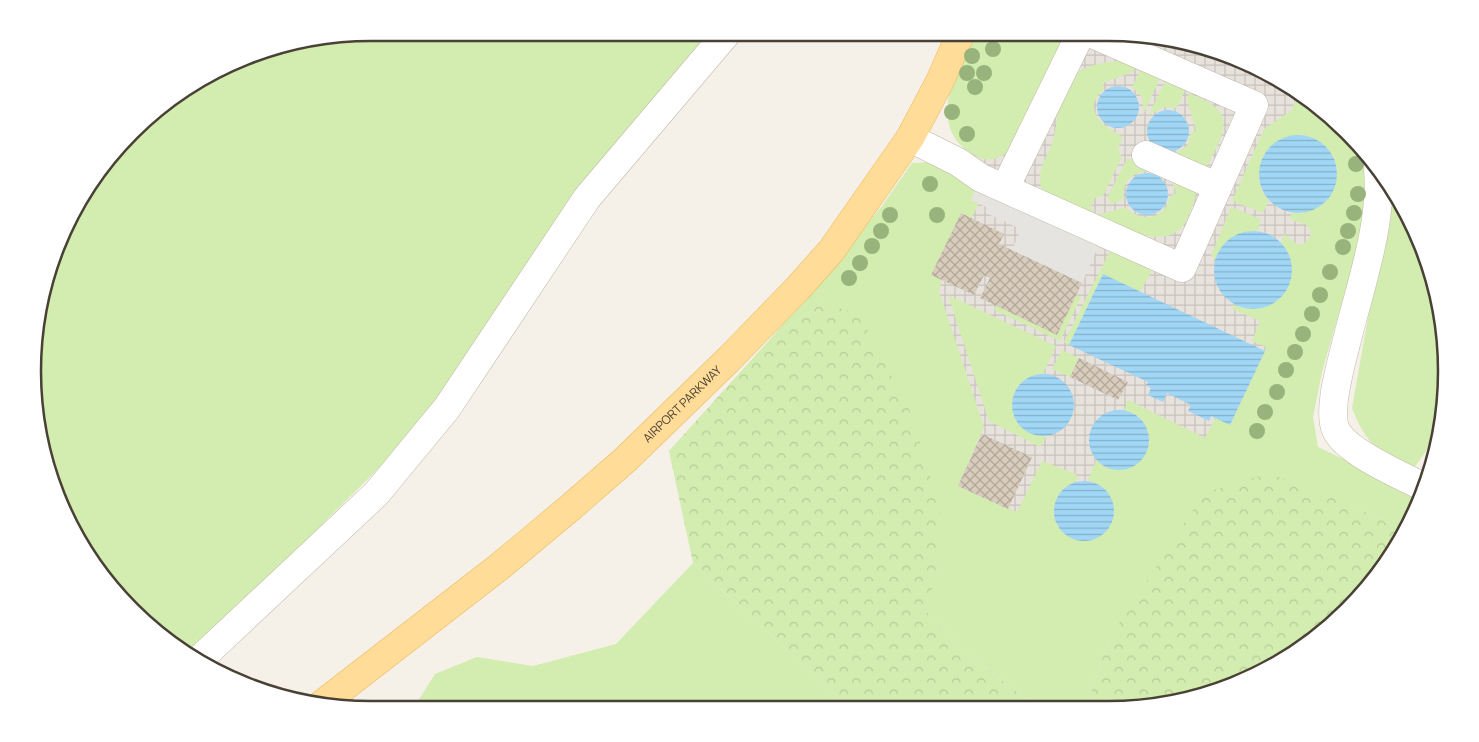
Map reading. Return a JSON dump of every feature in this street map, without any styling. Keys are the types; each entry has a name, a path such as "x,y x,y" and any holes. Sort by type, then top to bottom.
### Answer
{"main road":[{"name":"AIRPORT PARKWAY","path":"330,698 499,567 571,507 625,460 729,359 831,251 910,138 940,81 957,41"}],"lane":[{"path":"204,655 376,494 447,408 587,198 720,41"},
{"path":"1005,188 1077,41"},
{"path":"910,138 1005,188 1182,268 1254,105 1108,41"},
{"path":"1146,155 1218,187"},
{"path":"1379,183 1372,238 1334,395 1335,429 1350,446 1418,484"}],"shaded area":[{"path":"1016,41 1108,41 1151,44 1193,52 1234,66 1273,85 1309,109 1322,120 1345,176 1235,445 1128,539 940,509 872,339"},
{"path":"977,185 1104,234 1082,283 1011,252 1021,229 986,213 988,208 971,200"}],"green space":[{"path":"371,41 713,41 401,446 225,621 194,649 170,633 138,604 109,572 85,536 66,497 52,456 44,414 41,371 44,328 52,286 75,225 109,170 154,123 170,109 206,85 245,66 286,52 328,44"},
{"path":"967,41 1065,41 1009,151 1001,157 988,160 974,155 959,143 951,130 948,115 948,99"},
{"path":"1120,61 1136,67 1133,72 1103,83 1104,89 1097,97 1094,111 1102,123 1123,137 1118,148 1122,157 1103,196 1095,198 1090,208 1095,211 1092,216 1057,201 1045,193 1040,183 1041,171 1053,141 1059,105 1065,88 1070,81 1076,74 1091,66"},
{"path":"1141,69 1160,78 1144,113 1142,97 1132,87"},
{"path":"1165,81 1185,90 1177,108 1164,107 1149,115"},
{"path":"1189,93 1214,106 1223,118 1220,140 1206,168 1174,154 1188,145 1191,132 1196,131 1187,99"},
{"path":"1295,100 1309,109 1341,138 1368,168 1362,233 1322,372 1313,417 1318,447 1414,493 1413,497 1398,528 1353,506 1109,639 1088,701 1029,701 963,650 925,610 938,567 822,303 772,337 882,206 912,163 934,162 952,175 977,185 971,200 979,203 971,219 931,275 942,280 939,291 984,427 958,486 1017,512 1042,461 1076,474 1078,480 1066,487 1058,497 1054,509 1055,522 1114,516 1114,510 1107,493 1104,489 1088,480 1096,460 1105,467 1149,445 1148,432 1144,422 1136,415 1124,410 1128,400 1205,438 1215,418 1230,424 1265,351 1266,347 1252,341 1260,321 1232,309 1234,305 1253,309 1264,307 1280,298 1288,252 1281,243 1284,234 1297,244 1305,243 1309,238 1310,232 1307,225 1289,219 1292,213 1304,213 1326,147 1309,137 1289,136 1259,176 1261,189 1269,201 1263,213 1232,201 1264,129 1292,110"},
{"path":"1127,159 1136,159 1150,171 1134,175 1125,187 1124,199 1111,204 1107,197"},
{"path":"1171,178 1195,189 1194,202 1189,215 1182,227 1172,234 1161,237 1148,236 1135,233 1098,218 1100,214 1126,207 1139,216 1145,217 1158,214 1168,204 1170,196 1176,193"},
{"path":"1389,199 1413,245 1427,286 1437,349 1437,393 1429,447 1414,468 1375,446 1363,432 1352,408"},
{"path":"1231,207 1261,219 1258,231 1244,233 1227,242 1215,259 1211,256"},
{"path":"1110,251 1152,271 1140,292 1103,274 1069,345 1064,342"},
{"path":"948,295 1056,346 1043,374 1037,374 1038,435 1047,435 1040,447 989,421"},
{"path":"1076,295 1081,297 1060,341 994,310 996,305"},
{"path":"822,303 859,314 910,411 940,509 938,567 926,611 963,650 1029,701 842,701 693,563 669,451 772,337"},
{"path":"1062,350 1079,358 1070,377 1052,369"},
{"path":"1269,473 1353,506 1398,528 1370,572 1341,604 1309,633 1273,657 1234,676 1193,690 1151,698 1088,701 1109,639 1204,493"},
{"path":"693,563 842,701 418,701 435,674 477,657 533,666 616,644"}],"water":[{"path":"1122,86 1130,89 1136,95 1139,107 1136,119 1130,125 1114,128 1106,125 1100,119 1097,103 1100,95 1106,89"},
{"path":"1172,110 1180,113 1186,119 1189,131 1186,143 1180,149 1164,152 1156,149 1150,143 1147,127 1150,119 1156,113"},
{"path":"1298,135 1313,138 1326,146 1334,159 1337,174 1334,189 1326,202 1313,210 1298,213 1283,210 1270,202 1262,189 1259,174 1262,159 1270,146 1283,138"},
{"path":"1151,173 1159,176 1165,182 1168,194 1165,206 1159,212 1143,215 1135,212 1129,206 1126,190 1129,182 1135,176"},
{"path":"1253,231 1268,234 1281,242 1289,255 1292,270 1289,285 1281,298 1268,306 1253,309 1238,306 1225,298 1217,285 1214,270 1217,255 1225,242 1238,234"},
{"path":"1103,274 1265,351 1230,425 1211,416 1209,421 1188,411 1191,405 1167,393 1163,402 1148,395 1151,388 1146,385 1148,382 1069,345"},
{"path":"1043,374 1055,377 1065,383 1071,393 1074,405 1071,417 1065,427 1055,433 1043,436 1031,433 1021,427 1015,417 1012,405 1015,393 1021,383 1031,377"},
{"path":"1113,410 1125,410 1141,418 1147,428 1149,440 1147,452 1141,462 1125,470 1113,470 1097,462 1089,446 1089,434 1097,418"},
{"path":"1078,481 1090,481 1106,489 1112,499 1114,511 1112,523 1106,533 1090,541 1078,541 1062,533 1054,517 1054,505 1062,489"}],"building":[{"path":"961,213 1004,234 999,244 1082,283 1057,335 980,298 990,278 984,275 974,295 931,275"},
{"path":"1079,358 1128,382 1118,400 1070,377"},
{"path":"982,434 1032,457 1008,509 958,486"}]}
